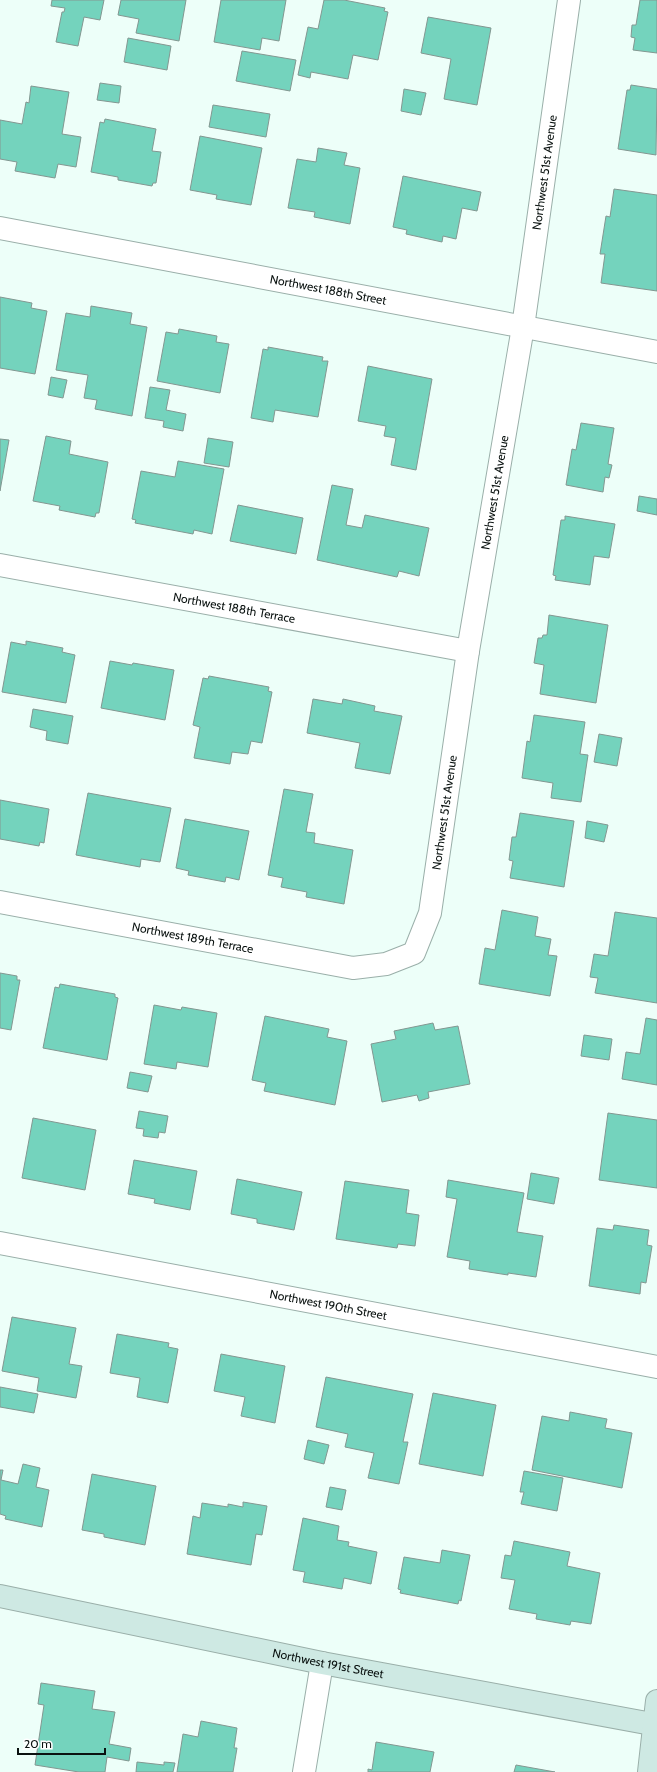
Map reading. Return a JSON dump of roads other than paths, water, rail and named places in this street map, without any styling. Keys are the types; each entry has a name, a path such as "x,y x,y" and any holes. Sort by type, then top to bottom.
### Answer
{"street":[{"name":"Northwest 51st Avenue","path":"386,964 414,953 430,913 468,651 523,327 569,0"},
{"name":"Northwest 188th Street","path":"0,228 657,352"},
{"name":"Northwest 188th Terrace","path":"0,565 468,651"},
{"name":"Northwest 189th Terrace","path":"0,902 353,968 386,964"},
{"name":"Northwest 190th Street","path":"0,1243 657,1366"},
{"name":"Northwest 191st Street","path":"0,1596 322,1663 655,1725"},
{"path":"304,1772 322,1663"},
{"path":"649,1772 657,1701"}]}
